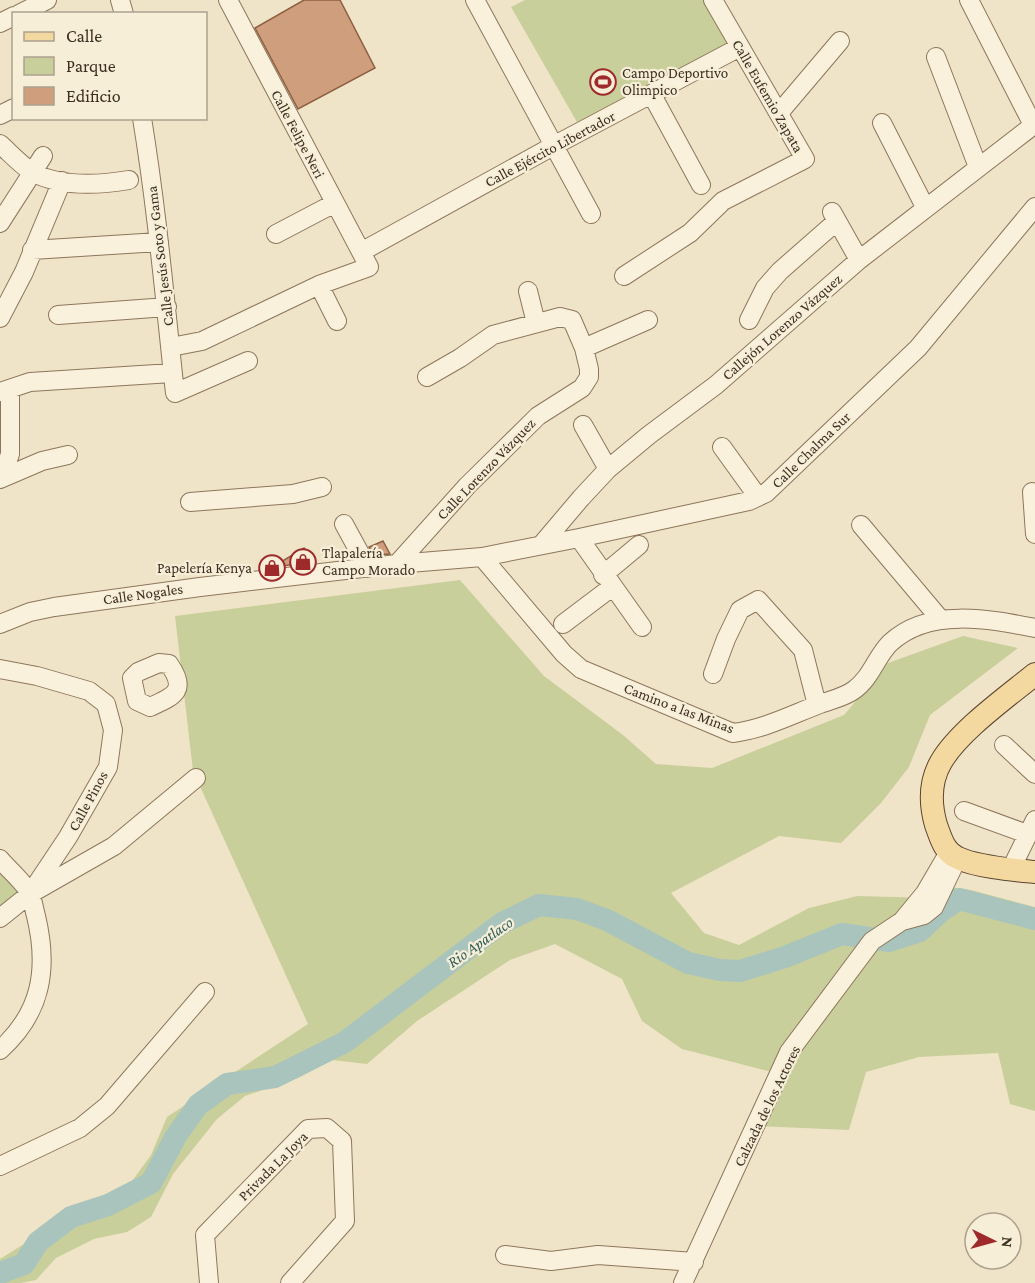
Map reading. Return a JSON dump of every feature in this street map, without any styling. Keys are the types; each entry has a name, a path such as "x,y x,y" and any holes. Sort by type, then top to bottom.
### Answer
{"main road":[{"path":"1035,674 970,728 942,760 933,782 933,805 939,832 953,855 1011,869 1035,872"}],"street":[{"path":"23,12 47,0"},
{"name":"Calle Felipe Neri","path":"228,0 365,259"},
{"path":"475,0 591,214"},
{"name":"Calle Eufemio Zapata","path":"624,276 690,233 723,201 805,159 713,0"},
{"path":"969,0 1034,124"},
{"path":"778,113 840,41"},
{"name":"Calle Ejército Libertador","path":"171,347 202,340 319,285 555,145 740,47"},
{"path":"936,57 978,166"},
{"path":"652,94 701,185"},
{"name":"Calle Jesús Soto y Gama","path":"142,120 167,307 175,393 248,361"},
{"path":"882,123 925,207"},
{"name":"Callejón Lorenzo Vázquez","path":"542,544 608,469 716,385 859,260 1034,124"},
{"path":"0,144 38,164 62,181 98,185 129,180"},
{"path":"0,223 38,164"},
{"path":"0,318 24,272 62,181"},
{"path":"276,234 335,203"},
{"name":"Calle Chalma Sur","path":"397,564 482,557 579,538 749,501 758,497 774,485 918,348 1035,207"},
{"path":"749,320 765,288 834,216 859,260"},
{"path":"32,250 159,242"},
{"path":"319,285 337,321"},
{"path":"427,377 493,335 536,323 528,291"},
{"path":"58,315 167,307"},
{"name":"Calle Lorenzo Vázquez","path":"397,564 467,486 538,416 582,388 589,377 584,348 572,320 560,317 536,323"},
{"path":"584,348 648,320"},
{"path":"1,479 10,454 5,391 30,382 172,373"},
{"path":"583,425 608,469"},
{"path":"722,447 758,497"},
{"path":"1,479 42,461 68,455"},
{"path":"190,502 293,494 322,488"},
{"path":"1032,492 1035,534"},
{"path":"344,524 368,568"},
{"path":"861,525 941,620"},
{"path":"579,538 607,581 642,627"},
{"path":"563,624 607,581 639,544"},
{"name":"Camino a las Minas","path":"482,557 564,654 580,669 733,733 753,730 852,692 867,678 889,645 905,631 941,620 985,618 1035,628"},
{"name":"Calle Nogales","path":"0,624 30,612 54,607 397,564"},
{"path":"713,674 740,610 758,600 803,650 817,705"},
{"path":"0,669 37,676 89,691 106,704 134,691"},
{"name":"Calle Pinos","path":"30,894 68,837 108,767 113,730 106,704"},
{"path":"1004,746 1035,774"},
{"path":"0,918 30,894 114,846 196,778"},
{"path":"964,811 1031,827 1011,869"},
{"name":"Calzada de los Actores","path":"683,1283 789,1052 872,941 902,921 924,915 934,907 953,855"},
{"path":"0,859 30,894 40,932 41,976 29,1017 16,1035 0,1050"},
{"path":"0,1166 80,1128 107,1106 204,992"},
{"name":"Privada La Joya","path":"208,1283 205,1235 308,1129 327,1128 342,1141 345,1221 290,1283"},
{"path":"505,1255 551,1261 598,1255 694,1262"}],"green space":[{"name":"Campo Deportivo Olimpico","path":"525,0 706,0 728,43 577,122 511,7"},
{"path":"460,580 544,676 623,735 656,764 712,768 844,715 888,663 963,636 1018,648 930,715 909,767 881,803 841,843 779,836 671,893 704,933 739,945 809,908 857,896 934,898 943,886 971,890 1035,907 1035,1111 1010,1104 998,1053 919,1057 866,1072 849,1130 758,1126 780,1074 682,1049 642,1021 622,979 555,944 510,960 417,1021 367,1064 332,1060 298,1078 245,1096 217,1119 173,1174 151,1217 127,1232 94,1239 56,1258 36,1280 0,1283 0,1259 86,1205 130,1184 151,1155 167,1117 308,1024 193,771 175,616"},
{"path":"0,868 22,895 0,911"}],"building":[{"path":"304,0 340,0 375,68 298,109 255,28"},
{"path":"383,541 390,554 374,555 369,547"},
{"path":"304,548 313,562 266,568 264,565 273,560 276,565"}],"waterway":[{"name":"Rio Apatlaco","path":"0,1273 24,1264 38,1242 71,1217 108,1205 151,1183 176,1136 198,1105 227,1084 275,1077 345,1042 502,923 539,905 577,909 607,920 688,963 720,970 740,971 785,957 842,934 889,941 920,931 941,911 959,899 1035,919"}],"place":[{"name":"Campo Deportivo Olimpico","path":"603,82"},
{"name":"Tlapalería Campo Morado","path":"303,562"},
{"name":"Papelería Kenya","path":"272,568"}]}
